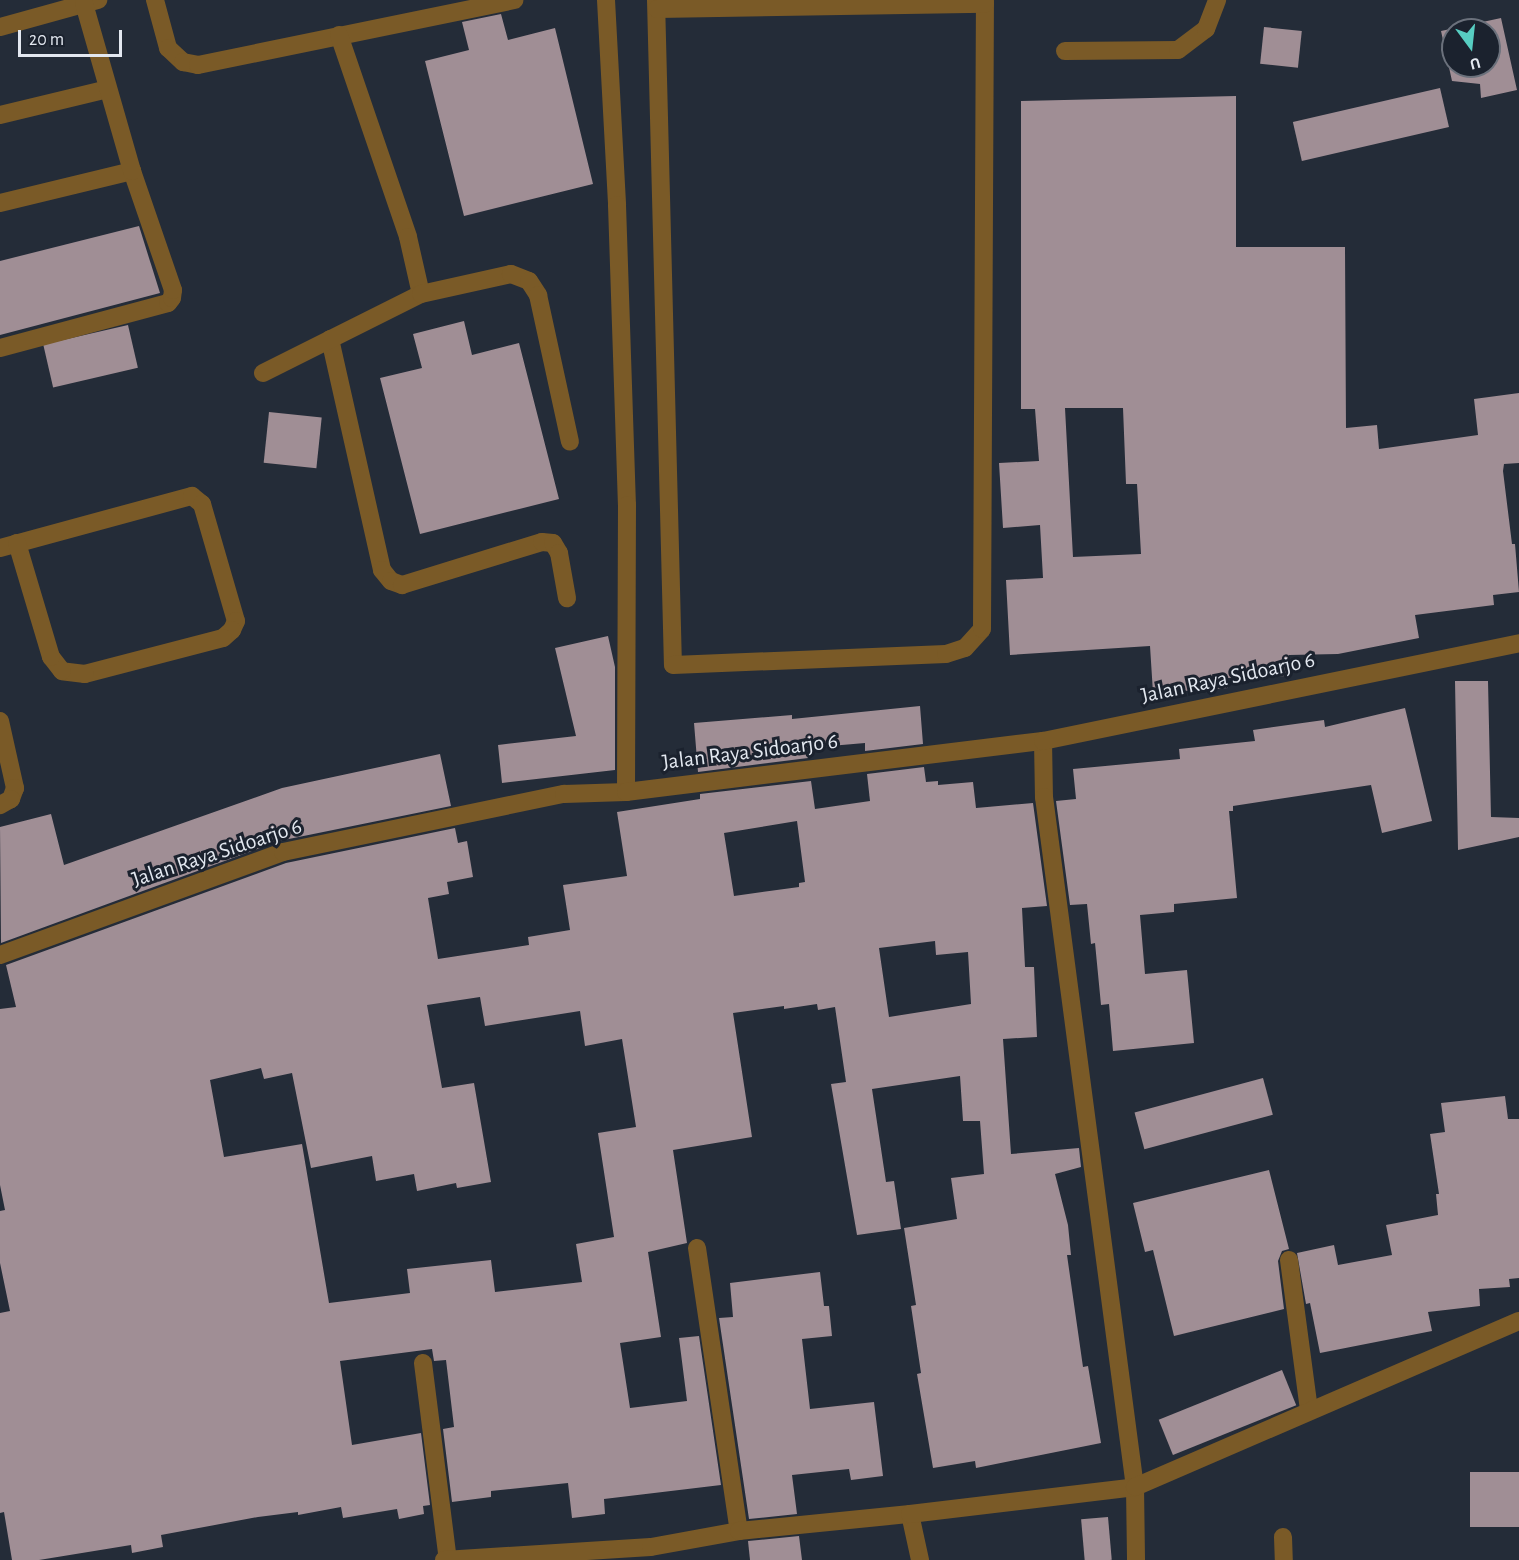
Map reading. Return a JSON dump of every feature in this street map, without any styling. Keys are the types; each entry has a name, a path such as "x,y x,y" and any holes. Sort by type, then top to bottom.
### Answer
{"street":[{"path":"155,0 168,48 183,62 198,65 514,0"},
{"path":"606,0 617,205 627,504 626,792"},
{"path":"1065,51 1178,50 1206,29 1217,0"},
{"path":"0,27 91,2 108,89 132,171 173,290 172,298 168,303 0,348"},
{"path":"985,2 982,629 966,648 945,654 673,665 657,5 985,2"},
{"path":"339,35 408,237 421,294"},
{"path":"0,115 108,89"},
{"path":"0,203 132,171"},
{"path":"263,373 421,294 511,274 530,281 538,295 570,442"},
{"path":"330,339 382,570 391,581 402,585 542,542 553,543 559,553 567,598"},
{"path":"192,496 202,504 236,621 232,630 223,638 85,674 62,671 51,657 9,545 192,496"},
{"name":"Jalan Raya Sidoarjo 6","path":"0,955 283,852 564,794 626,792 1043,741 1519,643"},
{"path":"0,721 15,788 10,799 0,805"},
{"path":"1043,741 1044,797 1135,1487 1136,1560"},
{"path":"697,1248 739,1531"},
{"path":"1289,1260 1309,1410"},
{"path":"444,1560 652,1553 739,1531 910,1514 1135,1487 1309,1410 1519,1322"},
{"path":"423,1363 448,1560"},
{"path":"910,1514 920,1560"},
{"path":"1283,1537 1284,1560"}],"building":[{"path":"501,14 508,40 555,28 593,184 464,216 425,61 469,50 462,22"},
{"path":"1501,18 1517,90 1481,98 1480,84 1452,81 1451,78 1501,78"},
{"path":"1264,27 1302,31 1298,68 1260,64"},
{"path":"1440,88 1449,127 1302,161 1293,122"},
{"path":"1236,96 1236,247 1345,247 1346,428 1377,425 1379,449 1478,435 1474,399 1519,393 1519,463 1504,464 1503,471 1512,544 1515,544 1519,592 1493,595 1494,605 1415,615 1419,638 1338,654 1289,655 1289,676 1228,678 1228,688 1153,693 1150,646 1010,655 1006,580 1043,578 1040,525 1003,528 999,463 1039,461 1035,409 1021,409 1021,101","holes":["1065,408 1123,408 1126,484 1137,484 1141,554 1073,557"]},
{"path":"139,226 160,293 0,335 0,261"},
{"path":"464,321 472,355 519,343 559,499 420,534 380,378 422,368 413,334"},
{"path":"128,325 138,368 53,387 43,345"},
{"path":"269,412 322,418 316,468 264,463"},
{"path":"608,636 615,667 615,770 502,783 498,745 576,736 555,648"},
{"path":"1455,681 1488,681 1491,817 1519,818 1519,837 1458,850"},
{"path":"920,706 923,744 865,751 865,743 807,748 808,758 698,772 694,723 792,715 792,719"},
{"path":"1405,708 1432,821 1382,833 1371,785 1233,806 1233,811 1229,811 1237,898 1174,904 1174,912 1140,915 1145,974 1187,970 1194,1043 1113,1051 1109,1004 1101,1005 1095,943 1091,944 1087,904 1070,905 1056,801 1076,799 1073,769 1180,759 1179,749 1255,741 1253,730 1324,720 1325,727"},
{"path":"440,754 451,806 279,841 1,943 0,827 51,814 64,865 282,788"},
{"path":"924,767 926,782 938,781 938,785 973,782 976,808 1033,803 1047,906 1022,908 1025,967 1034,967 1037,1037 1003,1039 1011,1154 1079,1148 1081,1167 1055,1174 1068,1225 1071,1255 1067,1255 1083,1367 1088,1366 1101,1443 976,1468 975,1461 933,1468 917,1374 921,1373 911,1306 916,1305 904,1228 957,1219 951,1178 984,1174 980,1121 963,1121 960,1076 872,1089 886,1182 894,1181 901,1229 857,1235 831,1084 846,1082 835,1007 818,1010 817,1004 784,1009 784,1006 733,1013 752,1137 673,1150 687,1243 648,1252 661,1337 620,1343 630,1408 687,1401 679,1338 699,1336 721,1485 604,1499 605,1514 572,1518 568,1483 491,1491 491,1497 452,1502 443,1429 454,1427 446,1360 434,1361 432,1349 340,1361 352,1445 421,1433 430,1505 423,1506 424,1514 399,1519 397,1509 343,1518 341,1507 298,1515 298,1512 258,1517 161,1535 163,1547 132,1553 131,1545 39,1560 12,1560 4,1512 0,1513 0,1313 10,1311 0,1263 0,1211 5,1210 0,1185 0,1009 16,1007 6,965 286,863 455,828 458,843 467,841 473,877 447,882 449,894 428,898 438,959 529,945 528,937 570,930 563,885 627,876 617,812 700,799 700,794 811,781 815,809 870,801 867,774","holes":["797,821 805,882 799,883 799,887 734,896 724,833","935,941 936,955 968,952 971,1004 889,1017 879,948","480,997 485,1026 580,1011 585,1046 622,1039 636,1127 598,1133 614,1237 576,1244 582,1282 495,1292 491,1260 407,1269 410,1293 329,1303 302,1144 224,1157 210,1080 261,1068 264,1079 292,1073 311,1168 372,1156 376,1181 414,1174 417,1191 456,1183 457,1188 491,1182 474,1083 442,1088 427,1005"]},
{"path":"1263,1078 1273,1115 1144,1149 1135,1112"},
{"path":"1505,1096 1508,1119 1519,1119 1519,1278 1509,1279 1510,1287 1479,1289 1480,1306 1428,1312 1432,1331 1320,1353 1310,1303 1306,1304 1297,1253 1334,1245 1338,1265 1392,1255 1386,1225 1438,1215 1436,1194 1439,1194 1430,1134 1445,1132 1441,1103"},
{"path":"1269,1170 1289,1249 1282,1251 1278,1261 1284,1309 1174,1336 1153,1250 1145,1252 1133,1203"},
{"path":"820,1272 824,1306 829,1306 832,1336 802,1339 810,1409 874,1402 883,1476 851,1480 849,1469 792,1475 797,1514 749,1519 719,1318 733,1317 730,1283"},
{"path":"1282,1370 1296,1405 1173,1455 1159,1420"},
{"path":"1470,1472 1519,1472 1519,1527 1470,1527"},
{"path":"1108,1517 1112,1560 1085,1560 1081,1519"},
{"path":"799,1536 802,1560 750,1560 748,1541"}]}
